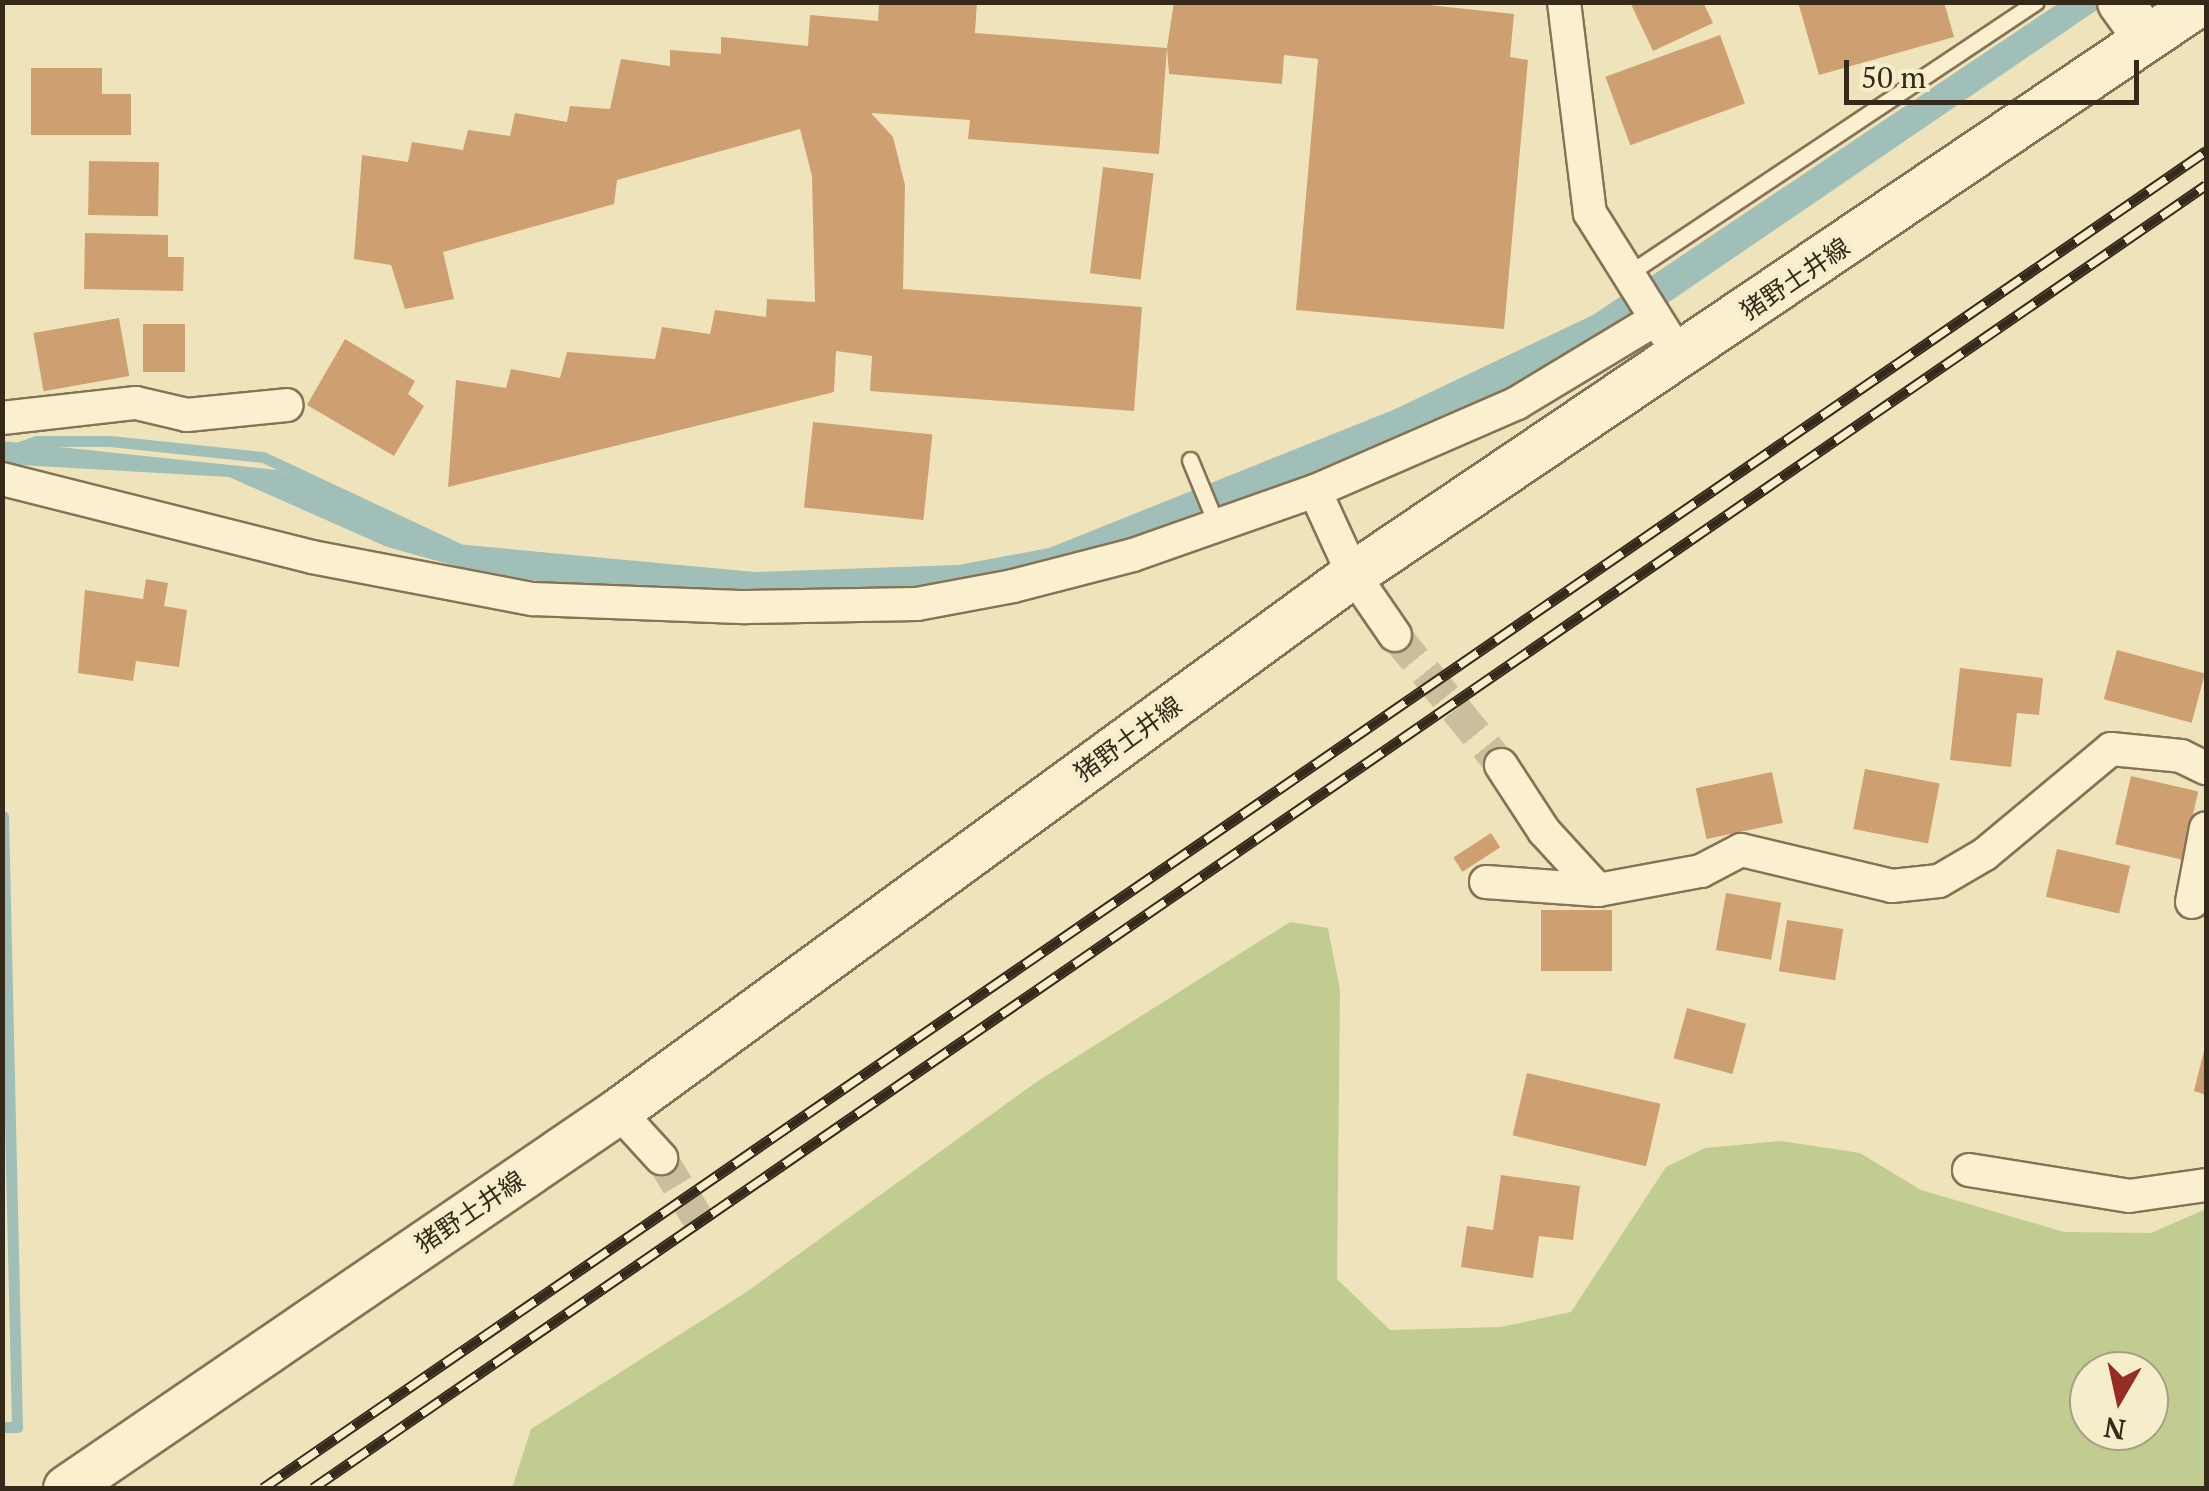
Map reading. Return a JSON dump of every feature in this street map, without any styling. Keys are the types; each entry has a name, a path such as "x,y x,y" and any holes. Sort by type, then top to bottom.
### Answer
{"main road":[{"path":"2120,2 2146,38"},
{"name":"猪野土井線","path":"66,1488 618,1111 1352,574 1681,357 2200,2"}],"street":[{"path":"1564,2 1590,213 1681,357"},
{"path":"2,479 312,557 533,599 746,607 917,604 1030,582 1218,528 1315,491 1516,403 1656,319"},
{"path":"2,418 136,404 187,416 287,406"},
{"path":"1315,491 1352,574 1395,635"},
{"path":"1486,882 1598,890 1701,871 1741,850 1892,886 1939,881 1985,854 2111,749 2181,756 2206,768"},
{"path":"1501,765 1544,831 1598,890"},
{"path":"2192,902 2206,828"},
{"path":"618,1111 661,1158"},
{"path":"1969,1170 2130,1196 2206,1185"}],"lane":[{"path":"1628,274 2036,2"},
{"path":"1190,460 1218,528"}],"green space":[{"path":"1290,922 1328,928 1340,990 1337,1279 1390,1330 1501,1327 1571,1312 1666,1167 1705,1148 1781,1141 1860,1153 1921,1190 2064,1232 2151,1233 2206,1209 2206,1488 512,1488 531,1429 745,1293 1035,1083"}],"water":[{"path":"2059,3 2107,3 1672,300 1529,387 1158,538 976,584 805,594 637,594 481,573 387,547 229,477 20,465 3,472 2,441 277,470 434,542 755,572 958,565 1049,548 1393,410 1593,315"}],"building":[{"path":"879,2 977,2 975,33 1167,48 1159,154 968,139 970,120 871,113 893,137 905,185 903,289 1142,307 1134,411 870,391 872,356 836,351 834,392 448,487 456,380 506,388 511,369 560,378 567,352 655,359 662,327 710,334 715,310 766,317 767,299 815,302 812,176 800,129 617,180 614,204 443,252 454,299 405,309 391,265 354,259 362,155 408,162 412,142 463,150 468,130 510,136 515,113 567,122 570,106 610,109 621,59 670,66 670,50 721,54 721,37 808,46 810,15 878,21"},
{"path":"1174,2 1400,2 1514,14 1510,57 1528,60 1504,329 1296,310 1318,59 1284,55 1282,84 1169,74 1167,48"},
{"path":"1630,2 1703,2 1713,23 1653,51"},
{"path":"1798,2 1944,2 1954,37 1819,75"},
{"path":"1720,35 1745,104 1630,145 1605,77"},
{"path":"31,68 102,68 102,94 131,94 131,135 31,135"},
{"path":"89,161 159,162 158,216 88,215"},
{"path":"1103,167 1154,173 1141,279 1090,273"},
{"path":"85,233 168,235 168,257 184,257 183,291 84,289"},
{"path":"119,318 129,376 44,391 33,333"},
{"path":"143,324 185,324 185,372 143,372"},
{"path":"345,339 415,381 408,394 424,406 394,456 307,405"},
{"path":"813,422 932,435 923,520 804,508"},
{"path":"146,579 168,583 164,606 187,610 179,667 136,661 133,681 78,673 85,590 143,599"},
{"path":"2117,650 2205,674 2192,723 2104,699"},
{"path":"1960,668 2043,678 2039,715 2017,713 2011,767 1950,760"},
{"path":"1865,769 1940,784 1928,843 1853,829"},
{"path":"1772,772 1783,823 1707,839 1696,788"},
{"path":"2131,776 2198,792 2182,860 2115,844"},
{"path":"1491,833 1500,847 1463,872 1453,858"},
{"path":"2057,849 2130,866 2119,914 2046,897"},
{"path":"1726,893 1781,903 1771,960 1716,950"},
{"path":"1541,910 1612,910 1612,971 1541,971"},
{"path":"1787,920 1843,929 1835,980 1779,971"},
{"path":"1687,1008 1746,1024 1732,1074 1674,1058"},
{"path":"2206,1047 2206,1095 2194,1091"},
{"path":"1527,1073 1660,1104 1646,1166 1513,1135"},
{"path":"1501,1175 1580,1186 1573,1240 1539,1236 1533,1278 1461,1267 1467,1226 1493,1230"}],"waterway":[{"path":"2,453 36,441 110,441 263,457 459,549"},
{"path":"2,1427 17,1427 3,816"}],"tunnel":[{"path":"1395,635 1501,765"},
{"path":"661,1158 706,1232"}],"railway":[{"path":"263,1488 2206,151"},
{"path":"313,1488 2206,185"}]}
